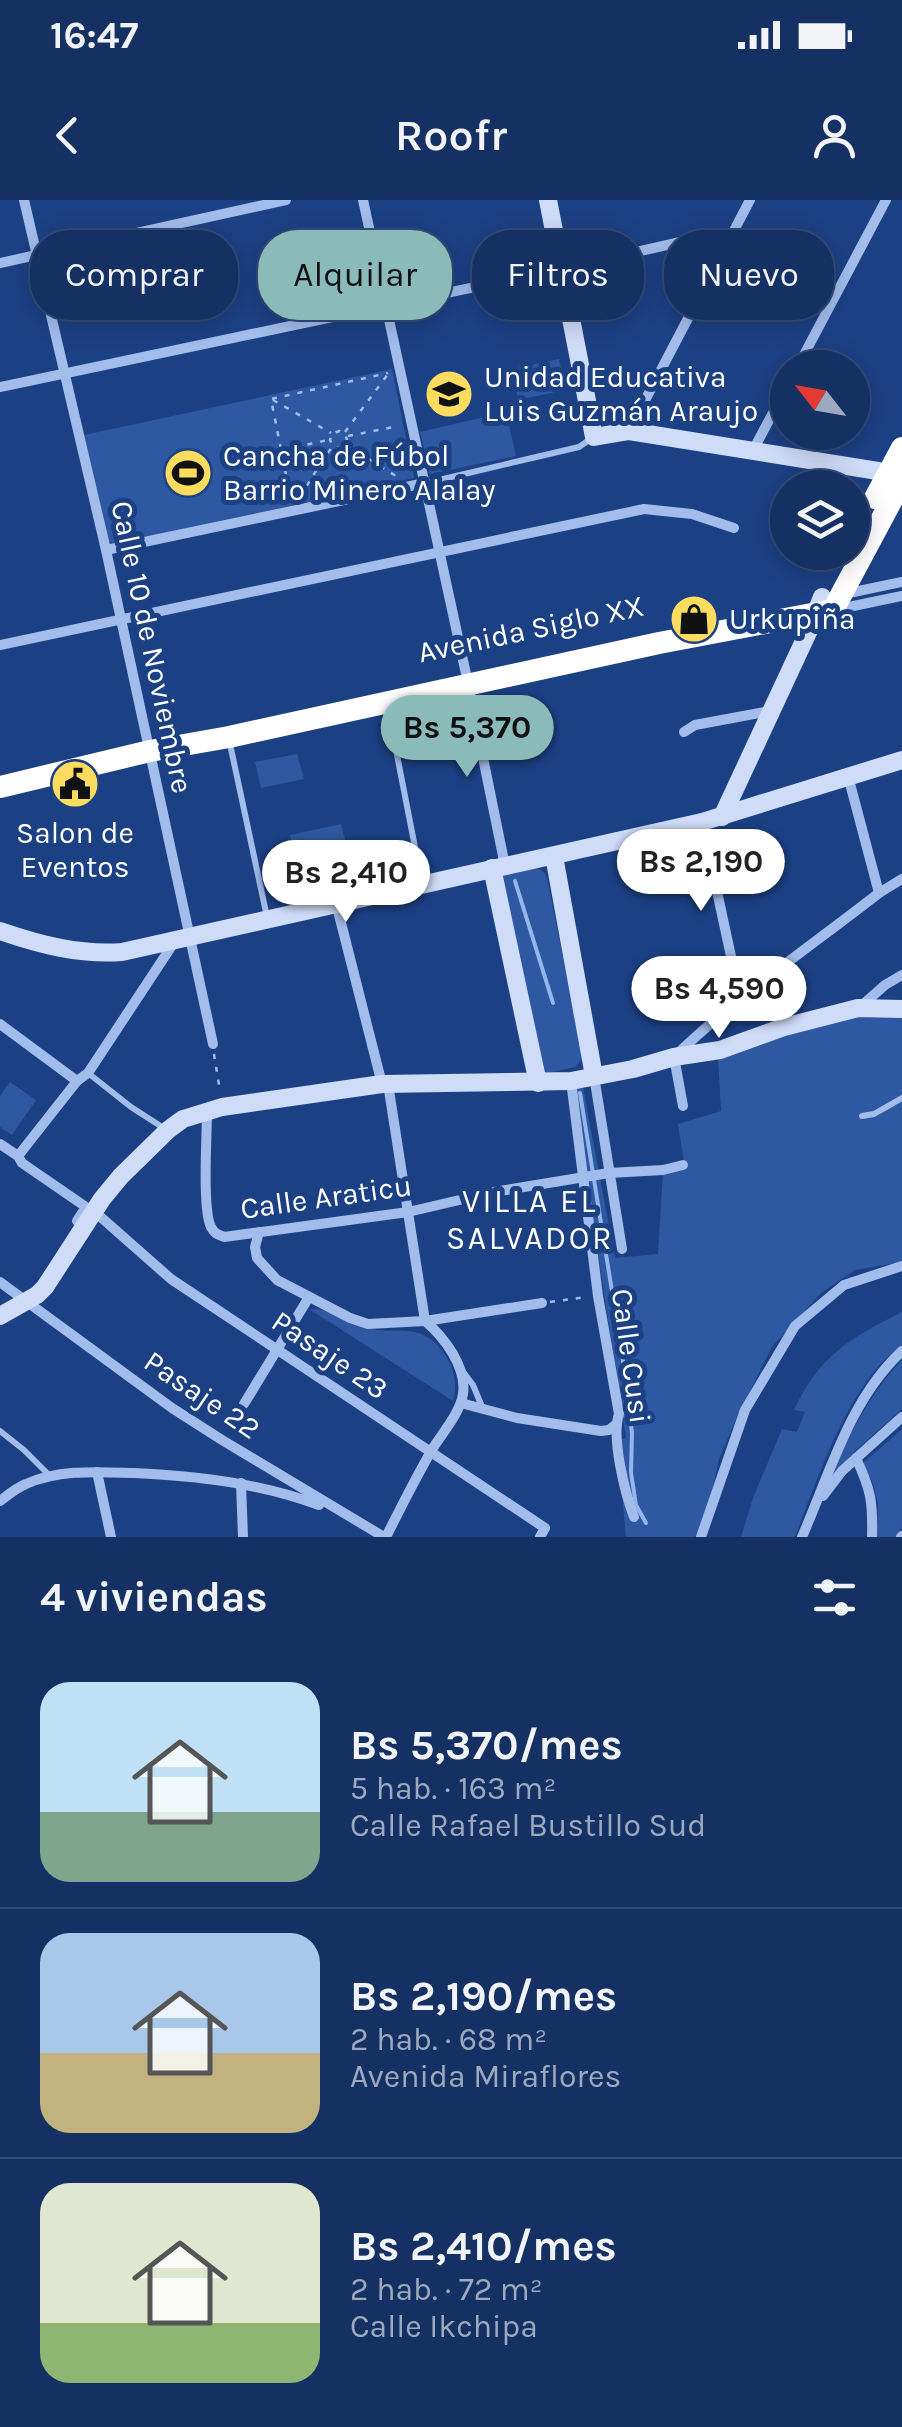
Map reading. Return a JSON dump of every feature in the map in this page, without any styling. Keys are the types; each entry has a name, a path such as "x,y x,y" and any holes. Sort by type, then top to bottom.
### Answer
{"highway":[{"path":"870,513 898,471"},
{"path":"828,604 898,471"},
{"path":"828,604 840,570"},
{"name":"Avenida Siglo XX","path":"0,774 828,604"},
{"name":"Avenida Siglo XX","path":"0,787 148,745 228,738 467,680"}],"street":[{"name":"Calle 10 de Noviembre","path":"24,200 32,230"},
{"path":"144,230 286,200"},
{"path":"363,200 370,230"},
{"path":"548,200 554,230"},
{"path":"734,230 750,200"},
{"path":"807,350 886,200"},
{"path":"0,263 30,257"},
{"name":"Calle 10 de Noviembre","path":"53,320 148,745 182,939 213,1044"},
{"path":"0,388 319,320"},
{"path":"389,320 467,680 538,1083"},
{"path":"572,320 594,437 629,432 898,471"},
{"path":"629,432 687,320"},
{"path":"752,452 770,418"},
{"path":"106,550 425,483"},
{"path":"0,645 644,508 692,514 734,528"},
{"path":"722,817 810,628 828,604 902,582"},
{"path":"828,604 902,596"},
{"path":"684,732 695,726 771,711"},
{"path":"0,931 57,948 96,954 122,952 702,822 902,760"},
{"path":"848,776 879,892"},
{"path":"702,822 740,998"},
{"path":"554,856 622,1249"},
{"path":"674,1057 714,1018 879,892 902,879"},
{"path":"336,903 385,1084 424,1321 460,1368 464,1391 461,1403 385,1537"},
{"path":"18,1156 77,1081 88,1074 182,939"},
{"path":"858,1008 902,975"},
{"path":"0,1316 45,1288 121,1176 183,1119 215,1109 385,1084 570,1081 720,1050 784,1027 858,1008 902,1008"},
{"path":"0,1024 77,1081"},
{"path":"674,1057 683,1106"},
{"name":"Calle Cusi","path":"570,1081 598,1296 619,1414 615,1425 634,1517"},
{"name":"Calle Araticu","path":"215,1109 206,1186 212,1230 224,1237 408,1212 494,1192 609,1173 663,1170 683,1164"},
{"path":"0,1144 86,1207 69,1234 66,1255"},
{"name":"Pasaje 23","path":"94,1212 172,1279 542,1532"},
{"path":"259,1232 257,1258 277,1280 368,1324 424,1321 542,1303"},
{"path":"701,1537 744,1410 794,1326 844,1285 902,1266"},
{"name":"Pasaje 22","path":"0,1282 172,1408 385,1537"},
{"path":"244,1404 308,1297"},
{"path":"802,1537 829,1466 855,1416 888,1364 902,1351"},
{"path":"461,1403 517,1418 601,1431 615,1425"},
{"path":"816,1505 842,1471 902,1417"},
{"path":"856,1458 873,1502 872,1537"},
{"path":"97,1472 111,1537"},
{"path":"0,1502 28,1483 50,1476 97,1472 204,1477 241,1483 344,1513"},
{"path":"241,1483 243,1537"}],"lane":[{"path":"425,483 579,447 594,437"},
{"path":"386,702 422,884"},
{"path":"228,738 268,918"},
{"path":"88,1074 159,1125"},
{"path":"862,1116 874,1114 902,1098"},
{"path":"460,1368 473,1384 483,1409"},
{"path":"0,1431 50,1476"}],"path":[{"path":"272,399 389,373 345,435 346,444"},
{"path":"272,399 332,434"},
{"path":"272,399 292,506 334,446"},
{"path":"330,440 336,431 345,435 412,424"},
{"path":"281,450 330,440"},
{"path":"330,440 340,448 346,444"},
{"path":"346,444 401,479 411,477 425,483"},
{"path":"213,1044 215,1109"},
{"path":"542,1303 598,1296"},
{"path":"222,1440 244,1404"}],"shaded area":[{"path":"559,359 565,390 518,400 512,369"},
{"path":"392,369 414,478 122,544 108,541 84,435"},
{"path":"506,412 516,456 430,474 420,432"},
{"path":"297,754 304,779 261,788 255,762"},
{"path":"341,824 349,855 297,866 290,835"},
{"path":"535,867 547,878 583,1057 576,1067 546,1073 497,874"},
{"path":"902,1014 902,1262 855,1270 821,1293 772,1347 719,1459 706,1520 695,1537 626,1537 617,1441 626,1438 573,1089 583,1087 615,1258 658,1254 663,1171 685,1168 678,1124 721,1111 718,1056 847,1015"},
{"path":"10,1082 36,1100 12,1135 0,1127 0,1096"},
{"path":"309,1309 374,1329 425,1336 448,1359 455,1381 453,1401"},
{"path":"902,1312 902,1346 867,1381 851,1406 795,1537 741,1537 782,1429 797,1432 805,1412 794,1410 814,1375 851,1340"},
{"path":"902,1360 902,1409 829,1479 870,1401"},
{"path":"902,1429 902,1527 897,1537 877,1537 878,1504 863,1463"}],"waterway":[{"path":"515,881 553,1003"},
{"path":"580,1093 622,1353 632,1433 631,1473 636,1505 646,1523"}],"place":[{"name":"Unidad Educativa Luis Guzmán Araujo","path":"449,394"},
{"name":"Cancha de Fúbol Barrio Minero Alalay","path":"188,473"},
{"name":"Urkupiña","path":"694,619"},
{"name":"Salon de Eventos","path":"75,784"}],"district":[{"name":"VILLA EL SALVADOR","path":"530,1220"}]}
